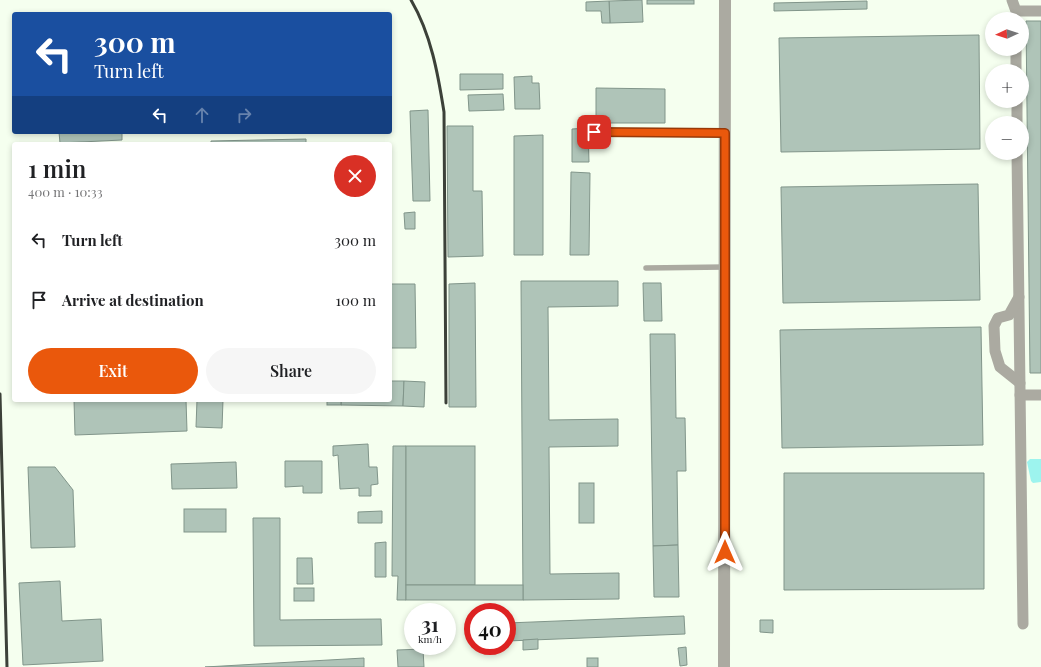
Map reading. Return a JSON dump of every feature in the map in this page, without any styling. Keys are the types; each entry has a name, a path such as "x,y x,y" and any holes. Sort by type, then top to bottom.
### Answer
{"street":[{"path":"724,667 725,0"},
{"path":"1012,0 1015,12"},
{"path":"1029,12 1041,10"},
{"path":"1017,160 1023,624"},
{"path":"1019,297 1009,315 998,318 994,326 994,351 1000,368 1020,383"},
{"path":"1020,395 1041,395"}],"lane":[{"path":"594,132 725,133"},
{"path":"646,268 725,267"}],"water":[{"path":"1030,459 1041,459 1041,482 1033,483 1031,481 1027,462"}],"building":[{"path":"642,0 643,22 610,23 609,1"},
{"path":"647,0 694,0 694,4 647,4"},
{"path":"609,1 610,23 602,23 601,11 586,11 586,2"},
{"path":"867,1 867,9 774,11 774,3"},
{"path":"1029,21 1041,21 1041,373 1030,373 1028,160 1029,160 1029,116 1027,116 1027,108 1029,108 1029,64 1026,64 1026,56 1029,56"},
{"path":"979,35 980,149 781,152 779,38"},
{"path":"460,74 503,74 503,89 460,90"},
{"path":"532,76 532,83 539,83 540,109 515,109 514,77"},
{"path":"596,88 665,89 665,123 596,123"},
{"path":"503,94 504,110 469,111 468,95"},
{"path":"428,110 430,201 413,201 410,111"},
{"path":"447,126 473,126 473,191 482,191 483,256 448,257"},
{"path":"588,128 589,162 572,162 572,129"},
{"path":"59,134 122,134 122,140 60,142"},
{"path":"543,135 543,255 514,255 514,136"},
{"path":"306,139 306,142 211,141"},
{"path":"571,172 590,173 589,255 570,255"},
{"path":"978,184 980,300 783,303 781,187"},
{"path":"415,212 415,229 405,229 404,213"},
{"path":"521,281 618,281 618,306 548,307 549,420 618,419 618,446 549,447 550,574 619,573 619,599 523,600"},
{"path":"475,283 476,407 449,407 449,284"},
{"path":"643,283 661,283 662,321 644,321"},
{"path":"392,284 415,284 416,348 392,348"},
{"path":"981,327 983,445 782,448 780,330"},
{"path":"650,334 675,334 676,418 685,418 686,471 677,471 678,545 653,546"},
{"path":"392,381 404,381 403,406 341,405 341,402 392,402"},
{"path":"404,381 425,382 424,407 403,406"},
{"path":"74,402 186,402 187,431 75,435"},
{"path":"197,402 223,402 222,428 196,427"},
{"path":"327,402 341,402 341,405 327,405"},
{"path":"368,444 369,467 377,467 378,484 371,485 371,496 359,496 359,488 340,489 338,455 333,456 333,446"},
{"path":"393,446 406,446 406,600 397,600 398,576 392,576"},
{"path":"406,446 475,446 475,585 406,585"},
{"path":"285,461 322,461 322,493 303,493 303,486 285,487"},
{"path":"236,462 237,488 172,489 171,464"},
{"path":"28,467 55,467 73,490 75,547 31,548"},
{"path":"784,473 984,473 984,589 784,590"},
{"path":"579,483 594,483 594,523 579,523"},
{"path":"184,509 226,509 226,532 184,532"},
{"path":"382,511 382,523 358,523 358,512"},
{"path":"253,518 280,518 280,620 381,619 382,645 254,646"},
{"path":"386,542 386,577 375,577 375,543"},
{"path":"678,545 679,597 654,597 653,546"},
{"path":"297,558 312,558 313,584 297,584"},
{"path":"60,581 62,621 101,619 103,661 23,665 19,583"},
{"path":"406,585 523,585 523,600 406,600"},
{"path":"294,588 314,588 314,601 294,601"},
{"path":"684,616 685,634 516,641 516,623"},
{"path":"760,620 773,620 773,633 760,632"},
{"path":"538,639 538,649 523,650 523,640"},
{"path":"686,647 687,665 680,666 678,648"},
{"path":"397,650 404,650 404,655 423,655 424,667 398,667"},
{"path":"364,658 364,667 205,667"},
{"path":"587,658 598,658 598,667 587,667"}],"railway":[{"path":"411,0 429,40 444,112 446,403"},
{"path":"0,394 7,667"}],"route":[{"path":"594,132 725,133 725,552"}]}
